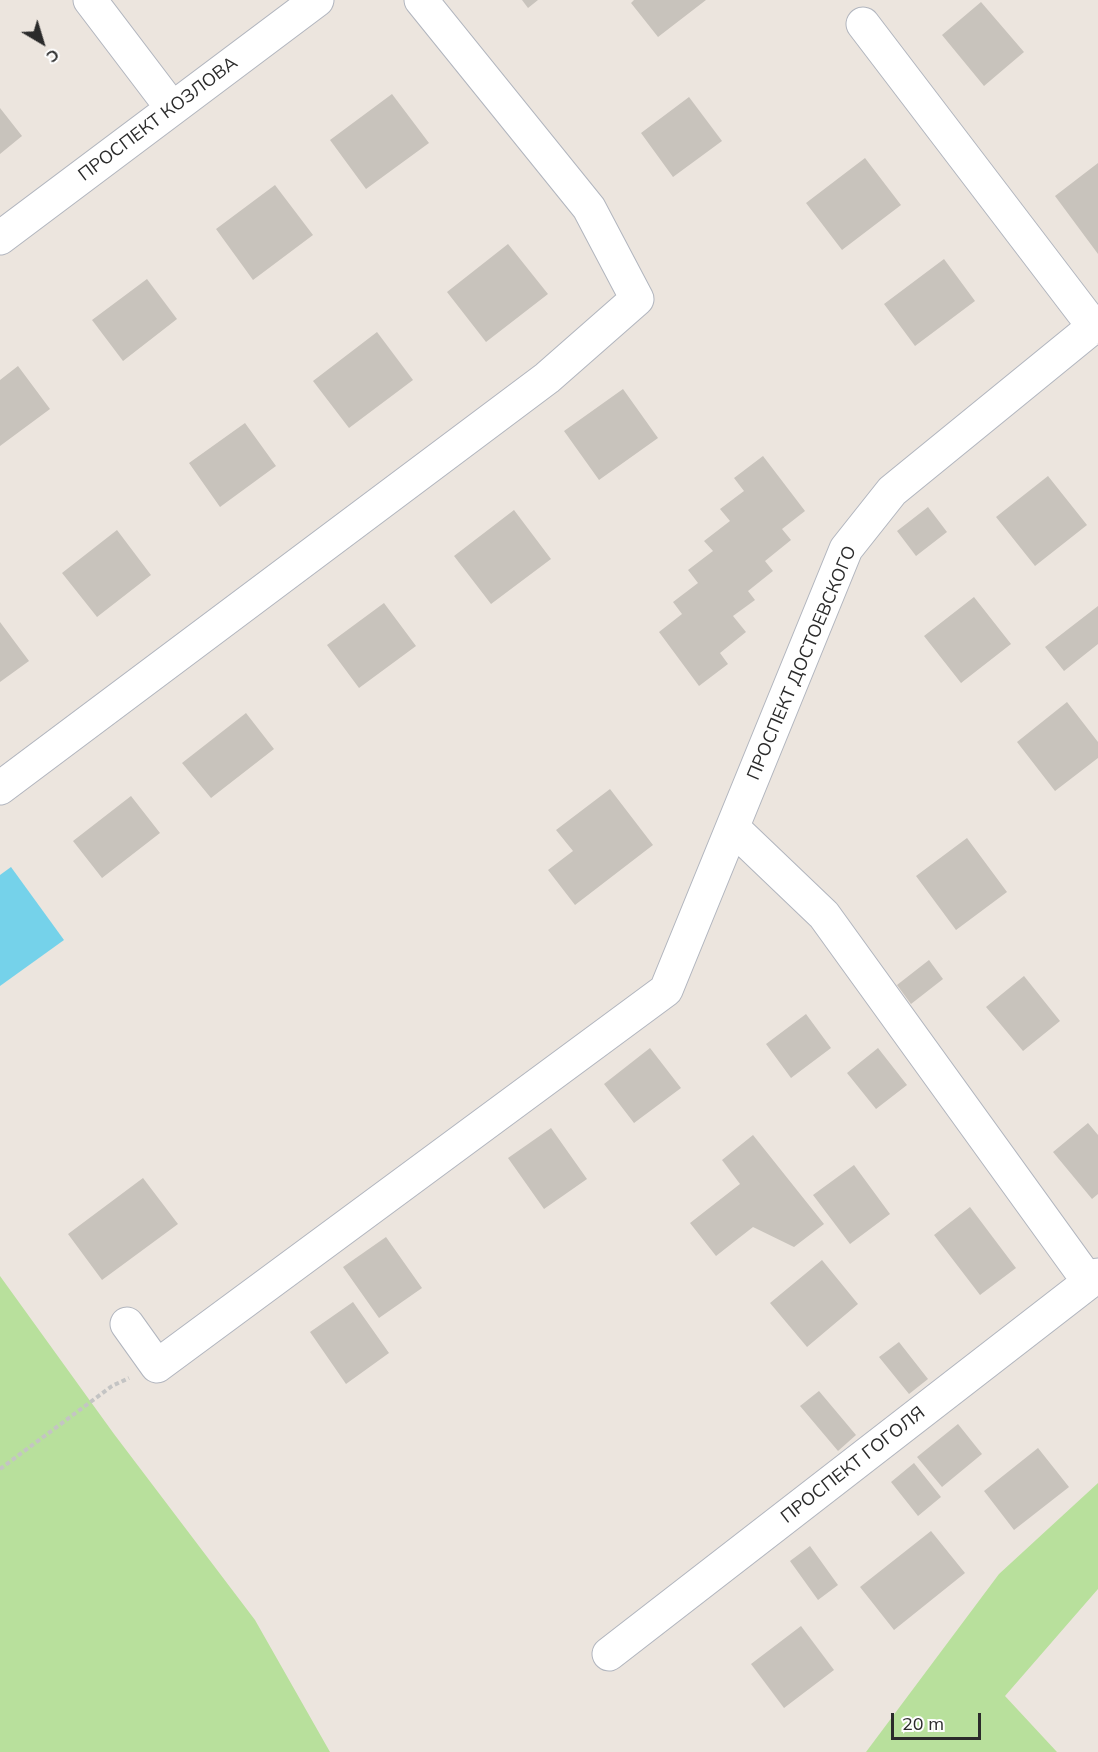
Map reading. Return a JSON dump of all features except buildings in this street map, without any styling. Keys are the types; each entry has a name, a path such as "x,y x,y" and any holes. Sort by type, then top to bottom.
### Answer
{"street":[{"path":"90,0 172,108"},
{"name":"ПРОСПЕКТ КОЗЛОВА","path":"0,238 317,0"},
{"path":"0,788 547,378 637,299 589,208 421,0"},
{"path":"863,24 1096,325"},
{"name":"ПРОСПЕКТ ДОСТОЕВСКОГО","path":"158,1366 666,990 846,549 892,491 1096,325"},
{"path":"733,828 825,915 1094,1279"},
{"name":"ПРОСПЕКТ ГОГОЛЯ","path":"609,1654 1094,1279"},
{"path":"127,1324 158,1366"}],"path":[{"path":"0,1469 112,1386 158,1366"}],"green space":[{"path":"0,1276 114,1434 255,1620 330,1752 0,1752"},
{"path":"1098,1483 1098,1589 1005,1696 1057,1752 866,1752 999,1574"}],"water":[{"path":"11,867 64,940 0,986 0,875"}]}
